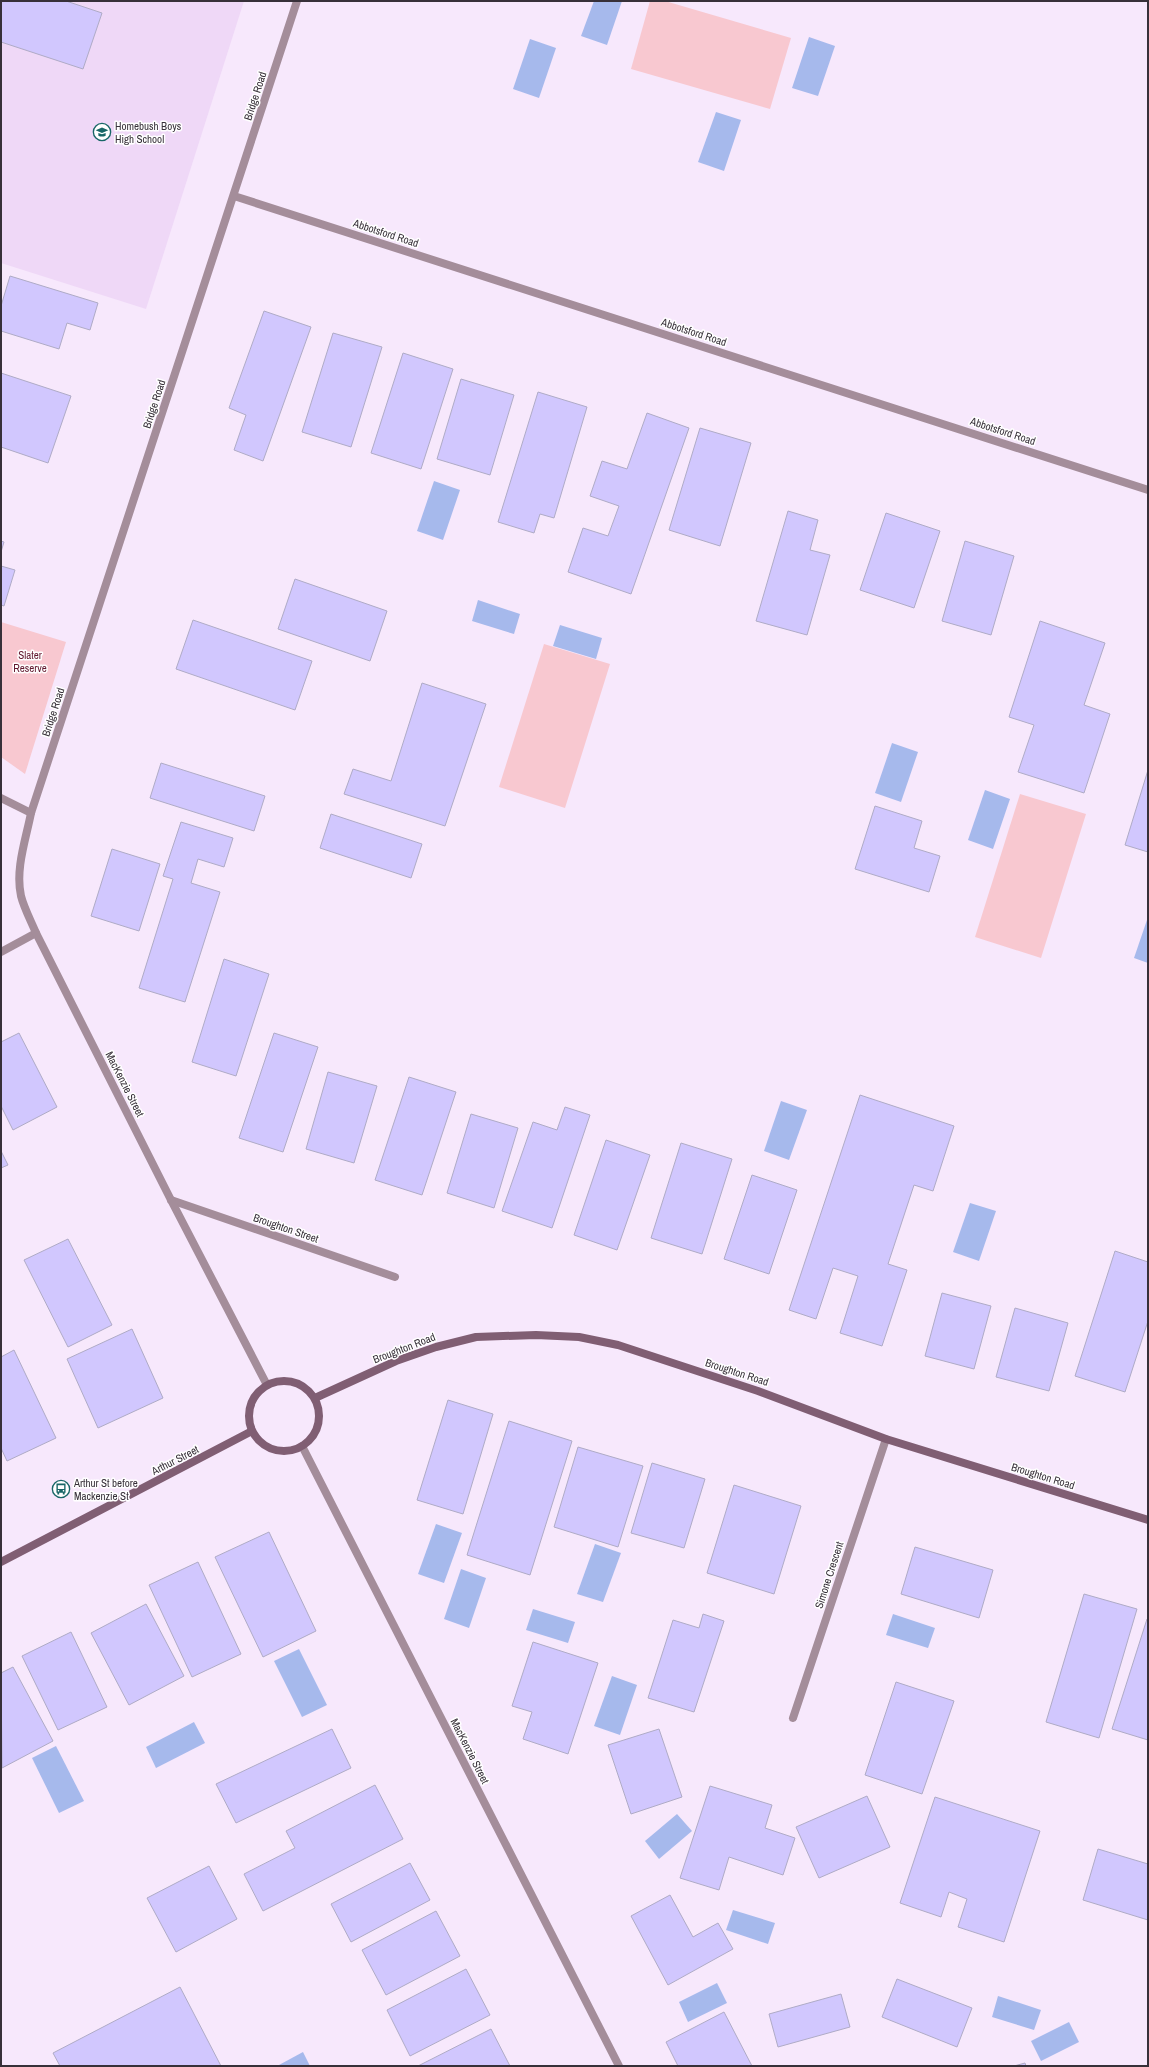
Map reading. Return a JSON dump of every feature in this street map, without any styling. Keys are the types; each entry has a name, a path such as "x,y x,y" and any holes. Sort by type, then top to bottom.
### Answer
{"main road":[{"name":"Broughton Road","path":"315,1398 396,1361 436,1347 476,1337 536,1335 579,1336 618,1345 758,1391 886,1439 1148,1520"},
{"path":"277,1381 299,1384 308,1389 315,1398 319,1408 319,1420 310,1439 302,1446 293,1450 273,1449 264,1446 252,1430 248,1420 252,1399 267,1385 277,1381"},
{"name":"Arthur Street","path":"1,1562 252,1430"}],"street":[{"name":"Bridge Road","path":"31,813 297,1"},
{"name":"Abbotsford Road","path":"234,196 1148,490"},
{"path":"1,798 31,813"},
{"name":"MacKenzie Street","path":"31,813 19,882 22,897 36,933 171,1200 267,1385"},
{"path":"1,952 36,933"},
{"name":"Broughton Street","path":"171,1200 395,1277"},
{"name":"Simone Crescent","path":"793,1718 886,1439"},
{"name":"MacKenzie Street","path":"302,1446 618,2066"}],"shaded area":[{"name":"Homebush Boys High School","path":"1,1 244,1 146,309 1,263"}],"green space":[{"path":"650,1 665,1 791,38 770,109 631,69"},
{"name":"Slater Reserve","path":"1,622 66,642 25,774 1,757"},
{"path":"544,644 610,664 565,808 499,787"},
{"path":"1020,794 1086,814 1041,958 975,937"}],"water":[{"path":"594,1 622,1 607,45 581,36"},
{"path":"809,37 835,46 818,96 792,88"},
{"path":"530,39 556,48 539,98 513,89"},
{"path":"716,112 741,120 724,171 698,162"},
{"path":"434,481 460,490 443,540 417,531"},
{"path":"478,600 520,614 514,634 472,621"},
{"path":"560,625 602,638 596,659 553,646"},
{"path":"892,743 918,752 901,802 875,793"},
{"path":"985,790 1010,799 993,849 968,840"},
{"path":"1148,917 1148,963 1134,958"},
{"path":"781,1101 807,1110 789,1160 764,1151"},
{"path":"970,1203 996,1211 979,1261 953,1252"},
{"path":"436,1524 462,1533 444,1583 418,1574"},
{"path":"595,1544 621,1553 603,1602 577,1594"},
{"path":"461,1569 486,1578 469,1628 444,1619"},
{"path":"533,1609 575,1622 568,1643 526,1630"},
{"path":"893,1614 935,1628 928,1648 886,1635"},
{"path":"299,1649 327,1705 302,1717 274,1661"},
{"path":"612,1676 637,1685 620,1735 594,1726"},
{"path":"194,1722 205,1743 156,1768 146,1747"},
{"path":"56,1746 84,1801 59,1813 32,1758"},
{"path":"677,1814 692,1831 659,1859 645,1841"},
{"path":"733,1910 775,1923 768,1944 726,1930"},
{"path":"717,1983 727,2003 688,2022 679,2002"},
{"path":"998,1996 1041,2010 1034,2030 992,2017"},
{"path":"1069,2022 1079,2042 1041,2061 1031,2041"},
{"path":"303,2052 310,2066 279,2066 279,2065"}],"building":[{"path":"1,1 66,1 102,13 83,69 1,42"},
{"path":"10,276 98,303 90,330 67,323 59,349 1,331 1,306"},
{"path":"264,311 311,327 263,461 234,450 246,415 229,408"},
{"path":"333,333 382,347 351,447 302,432"},
{"path":"403,353 453,369 421,469 371,453"},
{"path":"1,373 71,396 48,463 1,447"},
{"path":"461,379 514,395 490,475 437,459"},
{"path":"538,392 587,407 554,518 540,514 534,533 498,522"},
{"path":"647,413 689,428 631,594 568,572 583,528 608,536 619,506 590,496 602,461 627,469"},
{"path":"700,428 751,443 720,546 669,530"},
{"path":"788,511 818,520 810,550 830,555 807,635 756,621"},
{"path":"886,513 940,531 914,608 860,590"},
{"path":"1,541 4,542 1,552"},
{"path":"965,541 1014,556 991,635 942,621"},
{"path":"1,566 15,570 4,606 1,605"},
{"path":"295,579 387,611 370,661 278,629"},
{"path":"193,620 312,661 295,710 176,669"},
{"path":"1040,621 1105,643 1084,705 1110,714 1084,793 1018,772 1034,725 1009,717"},
{"path":"422,683 486,704 445,826 344,794 353,769 391,781"},
{"path":"161,763 265,796 254,831 150,798"},
{"path":"1148,770 1148,852 1125,845"},
{"path":"875,806 922,821 914,848 940,856 929,892 855,869"},
{"path":"331,814 422,844 411,878 320,848"},
{"path":"181,822 233,838 224,867 198,859 191,883 220,892 185,1002 139,988 173,879 163,876"},
{"path":"112,849 160,864 139,931 91,916"},
{"path":"224,959 269,974 236,1076 192,1062"},
{"path":"19,1033 57,1107 13,1130 1,1106 1,1042"},
{"path":"274,1033 318,1047 283,1152 239,1138"},
{"path":"328,1072 377,1086 354,1163 306,1149"},
{"path":"409,1077 456,1092 422,1195 375,1180"},
{"path":"860,1095 954,1126 933,1191 914,1185 888,1264 907,1270 882,1346 840,1333 858,1276 833,1268 816,1319 789,1310"},
{"path":"565,1107 590,1115 552,1228 502,1211 533,1122 557,1130"},
{"path":"471,1114 518,1128 494,1208 447,1193"},
{"path":"606,1140 650,1155 617,1250 574,1235"},
{"path":"681,1143 732,1159 702,1254 651,1238"},
{"path":"1,1151 8,1165 1,1168"},
{"path":"752,1175 797,1190 769,1274 724,1259"},
{"path":"68,1239 112,1325 68,1347 24,1260"},
{"path":"1115,1251 1148,1262 1148,1321 1125,1392 1075,1376"},
{"path":"942,1293 991,1306 974,1369 925,1356"},
{"path":"1015,1308 1068,1323 1049,1391 996,1377"},
{"path":"132,1329 163,1398 98,1428 67,1359"},
{"path":"14,1350 56,1438 7,1461 1,1448 1,1357"},
{"path":"448,1400 493,1414 463,1514 417,1500"},
{"path":"509,1421 572,1441 530,1575 467,1555"},
{"path":"578,1447 643,1466 618,1547 554,1527"},
{"path":"652,1463 705,1479 684,1548 631,1533"},
{"path":"734,1485 801,1506 774,1594 707,1573"},
{"path":"269,1532 316,1631 263,1657 215,1557"},
{"path":"915,1547 993,1570 979,1618 901,1594"},
{"path":"198,1562 241,1654 192,1677 149,1585"},
{"path":"1084,1594 1137,1609 1099,1738 1046,1722"},
{"path":"146,1604 184,1676 129,1705 91,1633"},
{"path":"703,1614 724,1621 694,1712 648,1698 673,1620 699,1628"},
{"path":"1148,1619 1148,1740 1112,1729"},
{"path":"71,1632 107,1707 58,1730 22,1656"},
{"path":"533,1642 598,1663 568,1754 523,1739 532,1712 512,1706"},
{"path":"13,1667 53,1741 2,1768 1,1673"},
{"path":"896,1682 954,1701 922,1794 865,1775"},
{"path":"332,1729 351,1768 236,1823 216,1784"},
{"path":"659,1729 682,1797 631,1814 608,1745"},
{"path":"375,1785 403,1839 263,1911 244,1874 295,1848 286,1831"},
{"path":"710,1786 772,1805 765,1828 795,1838 783,1875 729,1857 719,1890 680,1878"},
{"path":"867,1796 890,1847 819,1878 796,1827"},
{"path":"935,1797 1040,1831 1004,1942 958,1927 967,1899 949,1892 941,1917 900,1903"},
{"path":"1098,1849 1148,1864 1148,1920 1083,1900"},
{"path":"410,1863 430,1900 351,1942 331,1904"},
{"path":"209,1866 237,1919 176,1952 147,1898"},
{"path":"670,1895 693,1937 718,1923 733,1949 668,1985 631,1916"},
{"path":"436,1911 460,1956 386,1995 362,1950"},
{"path":"466,1969 490,2015 410,2056 387,2010"},
{"path":"897,1979 972,2008 957,2047 882,2017"},
{"path":"180,1987 221,2066 60,2066 53,2053"},
{"path":"841,1994 850,2027 778,2047 769,2014"},
{"path":"724,2012 752,2066 678,2066 666,2042"},
{"path":"491,2029 510,2066 418,2066"},
{"path":"1025,2063 1026,2066 1014,2066"}],"place":[{"name":"Homebush Boys High School","path":"102,132"},
{"name":"Arthur St before Mackenzie St","path":"61,1489"}]}
